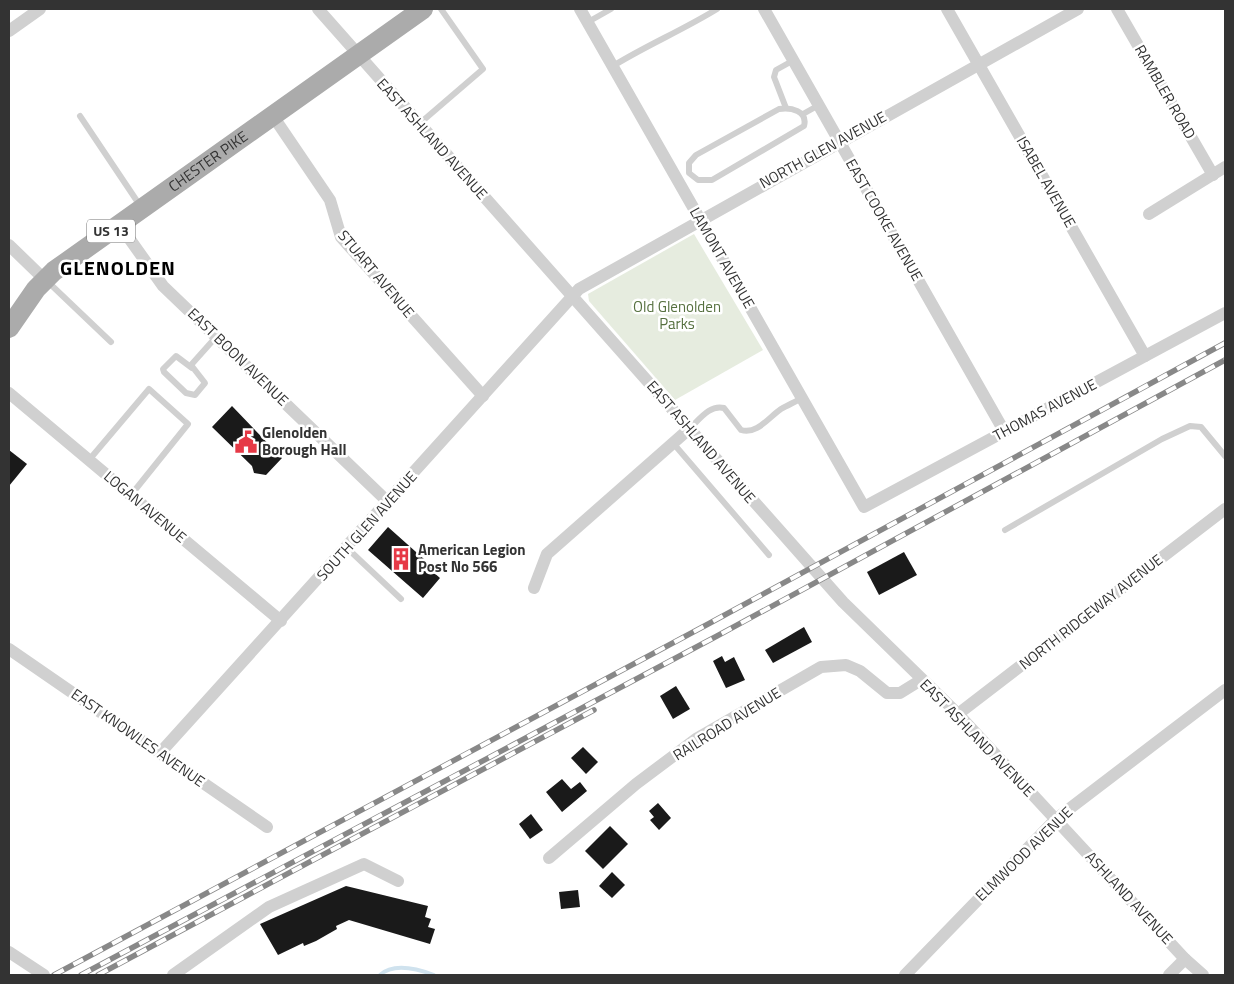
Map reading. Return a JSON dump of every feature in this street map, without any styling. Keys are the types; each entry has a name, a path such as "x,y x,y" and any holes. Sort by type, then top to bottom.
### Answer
{"main road":[{"name":"CHESTER PIKE","path":"9,328 44,279 423,9"}],"street":[{"path":"9,31 40,9"},
{"name":"EAST ASHLAND AVENUE","path":"318,9 782,535 844,602 921,680 958,714 1056,819"},
{"name":"LAMONT AVENUE","path":"580,9 613,66 683,176 700,219 864,507"},
{"name":"EAST COOKE AVENUE","path":"764,9 1004,431"},
{"name":"ISABEL AVENUE","path":"947,9 1145,356"},
{"name":"NORTH GLEN AVENUE","path":"572,296 586,284 700,219 1078,9"},
{"name":"RAMBLER ROAD","path":"1117,9 1213,175"},
{"name":"STUART AVENUE","path":"273,116 330,200 341,237 483,396"},
{"path":"1149,214 1225,167"},
{"name":"EAST BOON AVENUE","path":"119,224 163,286 388,502"},
{"path":"9,244 44,279"},
{"name":"SOUTH GLEN AVENUE","path":"160,753 347,548 572,296"},
{"name":"THOMAS AVENUE","path":"864,507 1225,313"},
{"name":"LOGAN AVENUE","path":"9,393 281,621"},
{"path":"534,588 547,554 689,428"},
{"name":"NORTH RIDGEWAY AVENUE","path":"958,714 1225,509"},
{"name":"EAST KNOWLES AVENUE","path":"9,649 267,827"},
{"name":"RAILROAD AVENUE","path":"549,858 636,784 696,739 820,667 846,665 860,671 886,693 900,693 921,680"},
{"name":"ELMWOOD AVENUE","path":"905,975 1056,819 1225,690"},
{"name":"ASHLAND AVENUE","path":"1056,819 1185,959 1203,975"},
{"path":"173,975 269,907 364,864 398,881"},
{"path":"9,952 44,975"},
{"path":"1169,975 1185,959"}],"lane":[{"path":"419,124 483,69 441,9"},
{"path":"588,22 611,9"},
{"path":"613,66 648,44 683,30 717,9"},
{"path":"786,108 774,78 776,70 794,60"},
{"path":"803,114 806,122 801,129 712,180 698,180 683,176 689,163 696,155 780,109 786,108 803,114 819,105"},
{"path":"80,116 142,208"},
{"path":"44,279 111,342"},
{"path":"192,368 176,356 163,369 190,396 195,395 205,383 192,368 192,361 216,337"},
{"path":"89,460 149,389 188,424 131,495"},
{"path":"689,428 710,410 720,407 724,408 741,430 750,430 768,421 781,409 802,398"},
{"path":"1005,530 1162,438 1190,426 1201,427 1225,456"},
{"path":"673,443 769,555"},
{"path":"347,548 401,599"}],"green space":[{"name":"Old Glenolden Parks","path":"694,234 763,350 675,400 589,301 588,294"}],"building":[{"name":"Glenolden Borough Hall","path":"232,406 282,458 266,475 254,473 252,466 212,427"},
{"path":"9,450 27,464 9,486"},
{"name":"American Legion Post No 566","path":"388,527 434,568 432,571 440,578 423,598 368,550"},
{"path":"904,552 917,575 879,595 867,572"},
{"path":"804,627 812,642 773,663 765,650"},
{"path":"722,656 725,662 734,657 745,680 726,688 713,661"},
{"path":"676,686 690,709 673,719 660,696"},
{"path":"583,747 598,762 586,774 571,758"},
{"path":"562,779 571,789 580,782 587,791 562,812 546,792"},
{"path":"658,803 671,818 659,830 650,820 654,817 649,811"},
{"path":"531,814 543,830 530,839 519,824"},
{"path":"610,826 628,844 603,869 585,851"},
{"path":"612,872 625,885 612,898 599,886"},
{"path":"346,886 428,906 425,917 431,919 428,927 435,929 430,944 349,920 336,926 337,929 316,941 304,946 303,943 278,955 260,924"},
{"path":"578,890 580,907 561,909 559,892"}],"waterway":[{"path":"380,975 386,971 399,968 414,969 434,975"}],"railway":[{"path":"54,975 710,623 1225,343"},
{"path":"81,975 717,636 1225,360"},
{"path":"98,975 594,710"}],"place":[{"name":"Glenolden Borough Hall","path":"246,442"},
{"name":"American Legion Post No 566","path":"401,559"}],"district":[{"name":"GLENOLDEN","path":"118,268"}]}
